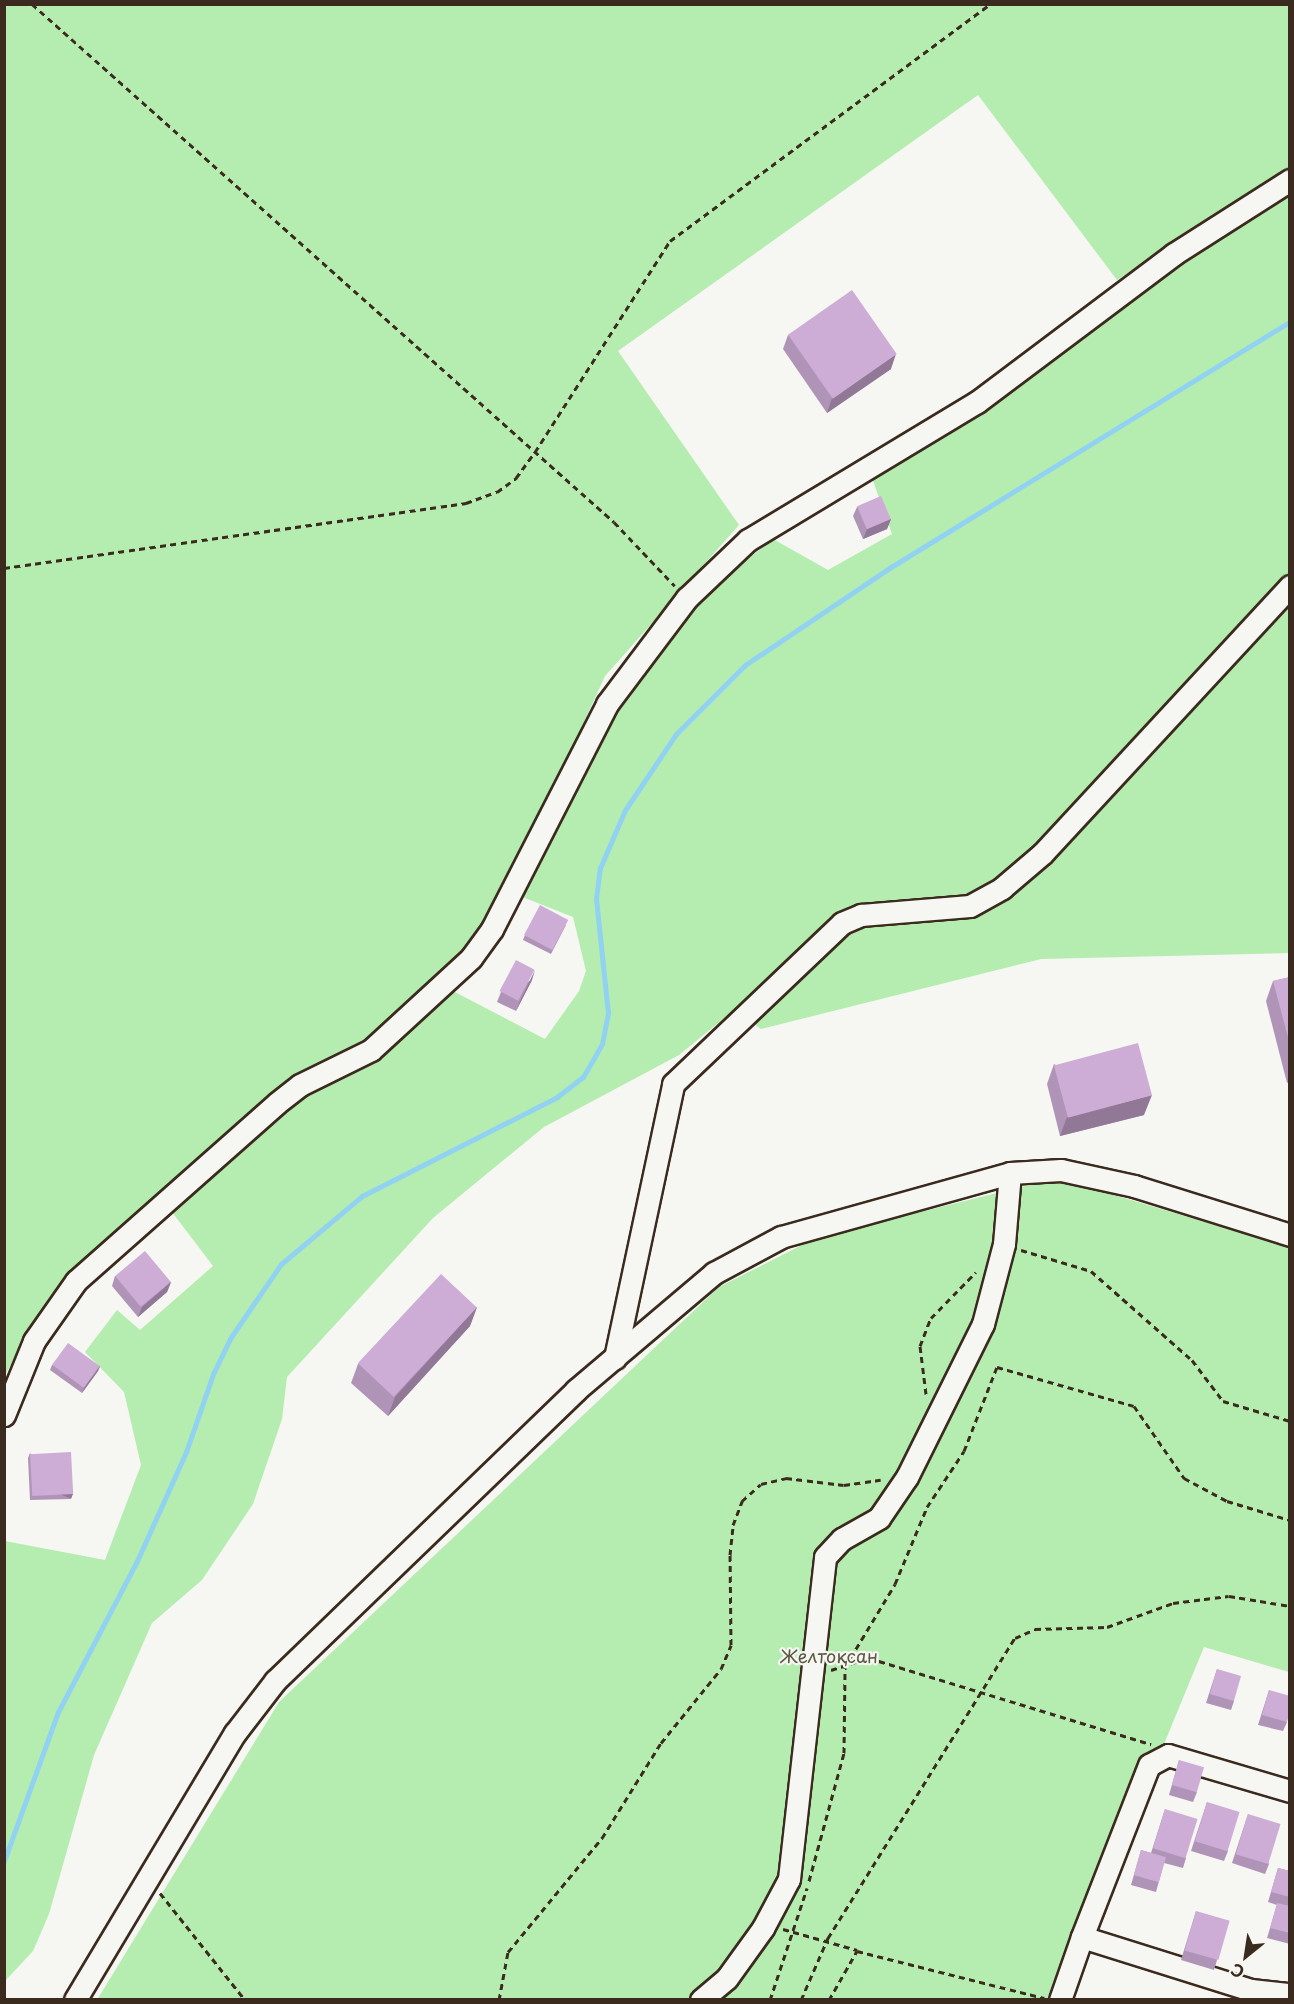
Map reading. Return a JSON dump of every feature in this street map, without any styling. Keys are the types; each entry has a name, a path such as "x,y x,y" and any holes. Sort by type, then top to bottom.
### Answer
{"street":[{"path":"4,1415 34,1341 76,1281 300,1084 371,1050 471,958 492,929 607,704 687,598 748,540 977,402 1174,254 1290,180"},
{"path":"615,1358 673,1084 842,922 861,915 970,906 1002,888 1042,854 1290,586"},
{"path":"75,2000 235,1733 275,1681 615,1358 714,1272 781,1237 1011,1173 1061,1170 1103,1179 1290,1235"},
{"path":"701,2000 727,1978 763,1928 789,1879 825,1557 842,1539 879,1518 907,1477 983,1324 1004,1244 1011,1173"},
{"path":"1060,2000 1149,1765 1168,1755 1290,1791"},
{"path":"1082,1937 1251,1990 1290,1994"}],"path":[{"path":"32,4 535,452 687,598"},
{"path":"4,568 466,503 516,478 670,241 990,4"},
{"path":"1004,1244 1091,1271 1192,1360 1222,1401 1290,1421"},
{"path":"934,1425 920,1346 931,1318 980,1269"},
{"path":"770,2000 796,1930 844,1753 845,1667 895,1584 927,1507 964,1451 997,1367 1134,1406 1184,1478 1227,1501 1290,1520"},
{"path":"499,2000 508,1952 602,1838 661,1743 721,1669 731,1645 732,1535 742,1501 761,1484 786,1478 844,1485 907,1477"},
{"path":"801,2000 828,1938 945,1756 978,1691 1015,1638 1035,1629 1107,1627 1173,1603 1229,1596 1290,1606"},
{"path":"811,1675 845,1667 869,1658 1145,1740 1168,1755"},
{"path":"147,1877 245,2000"},
{"path":"763,1928 796,1930 828,1938 857,1951 1048,2000"},
{"path":"829,2000 857,1951"}],"green space":[{"path":"5,5 1289,5 1289,169 1117,280 978,95 618,351 739,525 605,676 495,915 470,947 369,1044 263,1103 81,1262 48,1299 5,1375"},
{"path":"1289,193 1289,953 1041,959 761,1029 734,1010 679,1055 544,1127 433,1218 287,1377 282,1419 253,1504 202,1580 152,1623 94,1755 49,1914 33,1951 5,1981 5,1541 105,1560 141,1465 124,1392 85,1352 117,1310 140,1330 213,1266 172,1212 298,1093 382,1059 449,989 545,1039 579,991 586,971 573,917 520,896 590,753 629,687 678,627 724,578 773,539 828,570 892,534 871,475 1007,391 1239,222"},
{"name":"Желтоқсан","path":"1057,1178 1289,1247 1289,1672 1204,1647 1059,1999 97,2000 279,1702 719,1287 816,1238"}],"building":[{"path":"852,290 897,354 833,399 788,335"},
{"path":"881,496 891,519 867,529 857,506"},
{"path":"540,905 568,920 552,950 524,935"},
{"path":"516,960 535,970 518,1001 500,991"},
{"path":"1290,977 1290,1045 1273,981"},
{"path":"1138,1043 1152,1095 1068,1118 1054,1066"},
{"path":"145,1251 171,1282 141,1307 115,1276"},
{"path":"441,1274 477,1307 394,1397 358,1363"},
{"path":"68,1343 100,1366 84,1388 52,1365"},
{"path":"71,1452 73,1494 32,1496 30,1454"},
{"path":"1217,1669 1241,1676 1234,1701 1210,1694"},
{"path":"1269,1690 1290,1696 1287,1722 1262,1715"},
{"path":"1179,1760 1204,1767 1197,1792 1172,1785"},
{"path":"1207,1802 1240,1812 1228,1851 1195,1841"},
{"path":"1165,1809 1198,1819 1186,1858 1153,1848"},
{"path":"1248,1814 1281,1824 1268,1864 1236,1854"},
{"path":"1141,1850 1166,1857 1159,1882 1134,1875"},
{"path":"1278,1868 1290,1871 1290,1897 1271,1892"},
{"path":"1277,1903 1290,1906 1290,1933 1270,1928"},
{"path":"1196,1911 1230,1921 1218,1960 1185,1950"}],"waterway":[{"path":"4,1861 58,1712 137,1561 186,1452 213,1374 231,1337 281,1264 362,1196 557,1097 583,1077 602,1044 608,1013 596,899 600,868 625,810 676,734 745,665 891,567 1290,322"}]}
